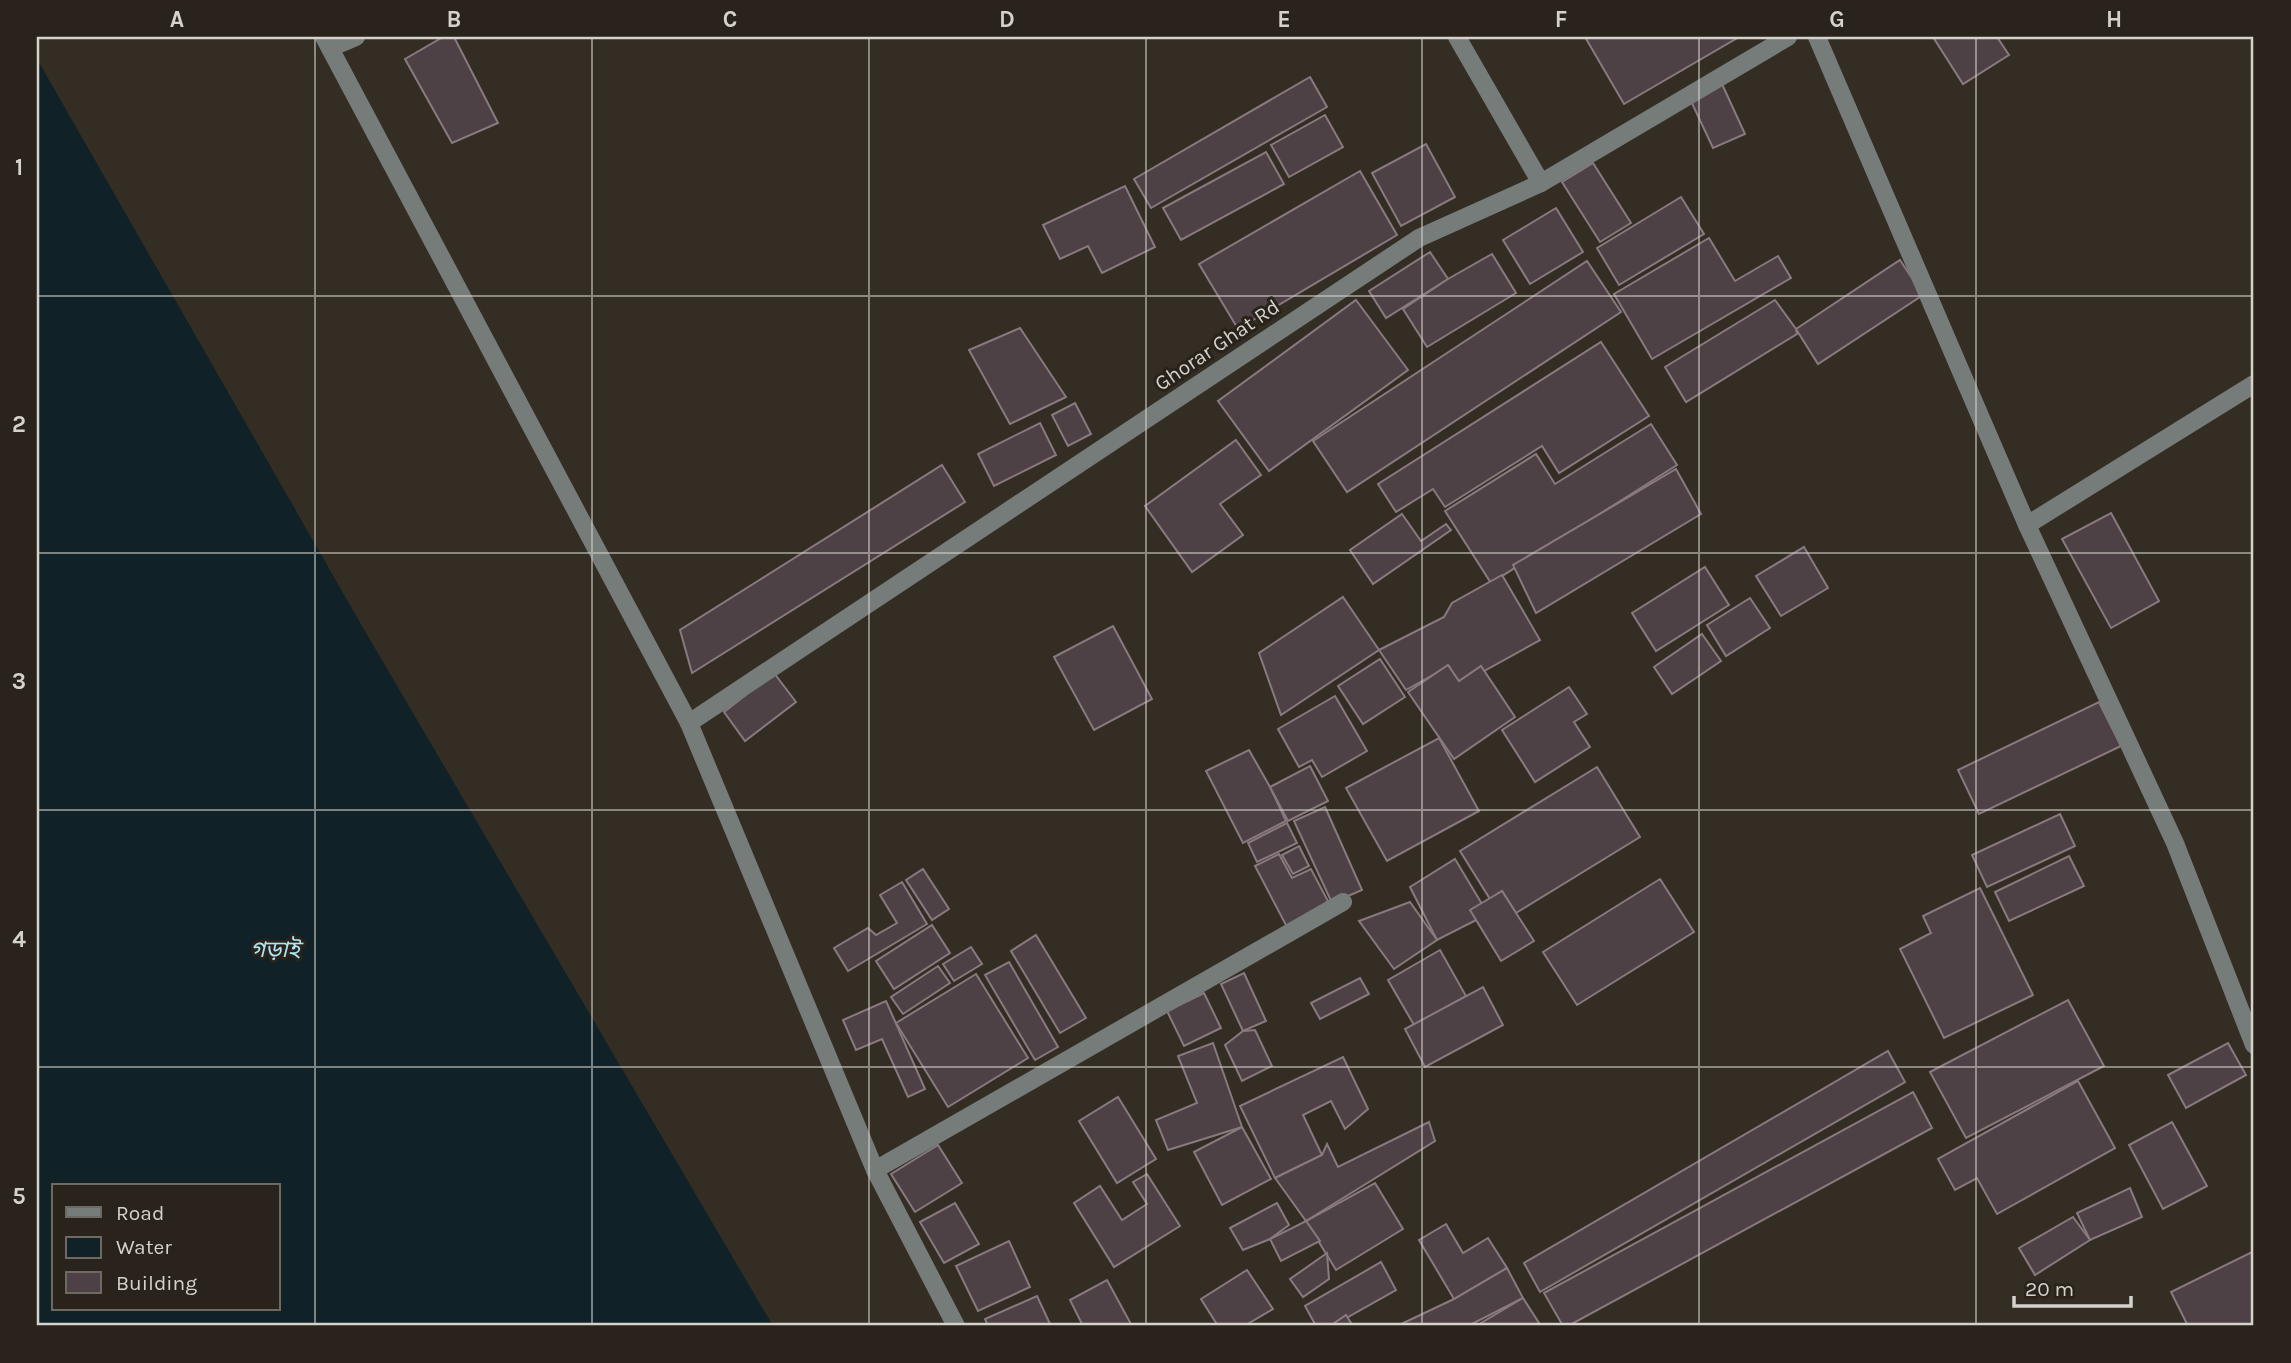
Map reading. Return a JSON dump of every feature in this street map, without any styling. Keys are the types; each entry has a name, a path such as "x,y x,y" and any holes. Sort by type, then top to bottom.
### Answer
{"street":[{"path":"356,37 327,43 689,723 875,1170 956,1326"},
{"path":"1457,37 1541,183"},
{"name":"Ghorar Ghat Rd","path":"689,723 1419,238 1541,183 1788,37"},
{"path":"1817,37 2026,525 2175,843 2254,1045"},
{"path":"2026,525 2254,384"},
{"path":"875,1170 1343,902"}],"water":[{"name":"গড়াই","path":"37,59 366,633 773,1326 37,1326"}],"building":[{"path":"443,37 454,37 498,123 452,143 405,59"},
{"path":"1585,37 1739,37 1624,104"},
{"path":"1933,37 1997,37 2009,55 1963,84"},
{"path":"1310,77 1327,107 1151,208 1134,179"},
{"path":"1722,84 1745,134 1713,148 1690,99"},
{"path":"1325,115 1343,147 1289,177 1271,145"},
{"path":"1426,144 1455,197 1401,226 1372,173"},
{"path":"1266,152 1284,184 1181,240 1163,208"},
{"path":"1593,163 1631,223 1600,242 1562,182"},
{"path":"1360,171 1397,235 1238,329 1199,264"},
{"path":"1125,186 1155,247 1102,273 1088,246 1060,259 1043,225"},
{"path":"1681,197 1704,234 1619,285 1597,248"},
{"path":"1556,208 1583,252 1530,284 1503,240"},
{"path":"1709,238 1735,281 1778,256 1791,278 1652,359 1614,294"},
{"path":"1430,252 1448,279 1386,318 1369,291"},
{"path":"1492,254 1516,293 1427,347 1403,309"},
{"path":"1900,260 1923,295 1818,364 1796,329"},
{"path":"1587,261 1621,312 1347,492 1313,441"},
{"path":"1356,300 1408,370 1269,471 1218,401"},
{"path":"1775,300 1797,334 1686,402 1665,367"},
{"path":"1020,328 1066,397 1010,424 969,350"},
{"path":"1601,342 1649,416 1559,473 1542,446 1445,507 1433,489 1396,512 1378,484"},
{"path":"1075,403 1091,434 1068,446 1052,415"},
{"path":"1040,423 1056,455 994,486 978,454"},
{"path":"1651,424 1677,465 1491,583 1445,511 1536,454 1555,484"},
{"path":"1236,440 1261,475 1220,504 1243,535 1192,572 1145,506"},
{"path":"942,465 965,502 692,673 680,630"},
{"path":"1676,469 1701,514 1536,613 1513,565"},
{"path":"2111,513 2159,601 2111,628 2062,539"},
{"path":"1402,514 1421,541 1446,524 1451,530 1373,584 1350,550"},
{"path":"1804,547 1828,588 1781,616 1756,576"},
{"path":"1705,567 1729,605 1656,651 1632,613"},
{"path":"1502,575 1540,640 1459,685 1449,666 1406,690 1379,650 1444,617 1452,603"},
{"path":"1343,597 1379,650 1281,715 1259,653"},
{"path":"1750,598 1770,628 1726,656 1707,625"},
{"path":"1113,626 1152,699 1094,730 1054,657"},
{"path":"1702,634 1721,661 1672,694 1654,667"},
{"path":"1380,659 1405,697 1363,724 1338,686"},
{"path":"1448,665 1459,681 1481,666 1515,717 1454,759 1408,692"},
{"path":"774,673 796,702 745,741 724,712"},
{"path":"1569,687 1587,714 1574,722 1590,747 1535,782 1502,730"},
{"path":"1335,696 1367,751 1322,777 1312,760 1299,767 1278,729"},
{"path":"2099,702 2121,746 1979,814 1958,770"},
{"path":"1439,738 1479,811 1387,861 1346,788"},
{"path":"1249,750 1286,821 1243,843 1206,771"},
{"path":"1310,766 1328,801 1288,821 1270,787"},
{"path":"1597,767 1640,837 1516,913 1502,891 1490,899 1460,851"},
{"path":"1325,807 1362,890 1332,903 1294,821"},
{"path":"2060,814 2075,846 1987,887 1972,855"},
{"path":"1287,823 1297,843 1257,862 1248,843"},
{"path":"1299,846 1309,866 1293,874 1282,855"},
{"path":"1279,854 1292,878 1311,869 1330,905 1287,927 1255,866"},
{"path":"2069,856 2084,886 2009,921 1995,892"},
{"path":"1455,859 1488,914 1437,940 1410,887"},
{"path":"923,869 949,909 932,920 906,880"},
{"path":"1660,879 1694,932 1577,1005 1543,952"},
{"path":"902,882 927,924 848,971 834,948 868,928 876,935 897,923 880,895"},
{"path":"1980,888 2033,995 1944,1038 1900,949 1931,933 1923,916"},
{"path":"1502,891 1534,941 1501,961 1470,910"},
{"path":"1410,902 1437,940 1394,969 1359,921"},
{"path":"932,925 950,953 894,989 876,961"},
{"path":"1036,935 1086,1018 1060,1033 1011,951"},
{"path":"971,947 982,964 954,981 943,964"},
{"path":"1440,950 1466,996 1414,1025 1388,980"},
{"path":"1009,962 1058,1047 1035,1060 985,975"},
{"path":"938,966 950,983 903,1014 891,997"},
{"path":"1244,973 1266,1021 1243,1031 1221,984"},
{"path":"976,974 1028,1058 948,1107 896,1023"},
{"path":"1360,978 1369,994 1320,1019 1311,1003"},
{"path":"1483,987 1503,1025 1425,1067 1405,1029"},
{"path":"1204,993 1221,1028 1184,1046 1167,1011"},
{"path":"2068,1000 2104,1066 1966,1138 1930,1072"},
{"path":"886,1001 925,1089 908,1097 882,1039 856,1050 843,1020"},
{"path":"1255,1030 1272,1066 1242,1081 1225,1045 1243,1031"},
{"path":"1213,1043 1242,1127 1168,1150 1156,1120 1197,1103 1178,1056"},
{"path":"2228,1043 2246,1075 2186,1108 2168,1075"},
{"path":"1888,1051 1905,1082 1540,1292 1524,1263"},
{"path":"1343,1057 1368,1109 1345,1129 1331,1101 1303,1115 1322,1155 1275,1178 1240,1106"},
{"path":"2078,1081 2115,1148 1997,1214 1977,1178 1955,1190 1938,1159"},
{"path":"1913,1092 1932,1128 1568,1326 1563,1326 1544,1293"},
{"path":"1118,1097 1156,1159 1117,1183 1079,1121"},
{"path":"1429,1122 1435,1141 1306,1221 1275,1178 1322,1155 1327,1144 1338,1167"},
{"path":"2172,1122 2207,1186 2163,1209 2129,1145"},
{"path":"1242,1127 1271,1179 1222,1205 1194,1152"},
{"path":"938,1145 962,1183 915,1212 891,1174"},
{"path":"1147,1174 1180,1226 1114,1267 1074,1203 1100,1186 1122,1220 1147,1204 1133,1182"},
{"path":"1375,1183 1403,1229 1336,1270 1306,1221"},
{"path":"2130,1188 2142,1217 2090,1240 2077,1213"},
{"path":"955,1203 979,1244 944,1263 920,1222"},
{"path":"1277,1203 1289,1225 1270,1239 1243,1250 1230,1228"},
{"path":"2073,1217 2090,1240 2035,1275 2019,1248"},
{"path":"1306,1221 1320,1241 1281,1261 1270,1239"},
{"path":"1446,1224 1463,1253 1488,1238 1507,1268 1454,1299 1419,1240"},
{"path":"1009,1241 1030,1287 978,1311 956,1266"},
{"path":"2254,1251 2254,1326 2188,1326 2171,1292"},
{"path":"1327,1253 1329,1279 1303,1297 1290,1279"},
{"path":"1381,1262 1396,1290 1332,1326 1316,1326 1305,1306"},
{"path":"1507,1268 1523,1298 1468,1326 1397,1326 1454,1299"},
{"path":"1247,1270 1273,1309 1244,1326 1218,1326 1201,1299"},
{"path":"1107,1280 1132,1326 1083,1326 1070,1300"},
{"path":"1037,1296 1051,1326 988,1326 985,1319"},
{"path":"1523,1298 1541,1326 1476,1326"},
{"path":"1346,1315 1353,1326 1330,1326"}]}
